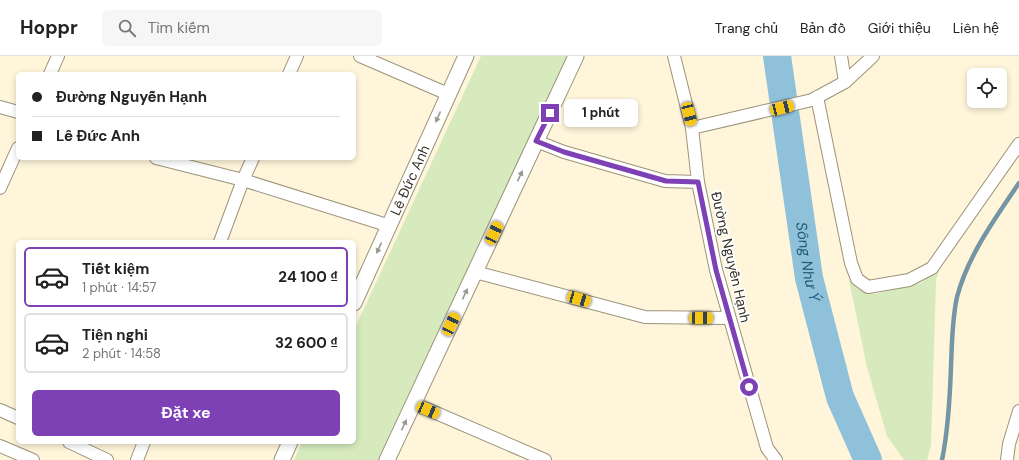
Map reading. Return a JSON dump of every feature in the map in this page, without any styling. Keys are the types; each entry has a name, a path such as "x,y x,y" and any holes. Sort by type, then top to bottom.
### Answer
{"street":[{"path":"51,72 58,56"},
{"path":"290,72 297,56"},
{"path":"360,56 448,94"},
{"name":"Lê Đức Anh","path":"356,299 466,56"},
{"path":"388,460 413,403 476,272 576,56"},
{"name":"Đường Nguyễn Hạnh","path":"674,56 692,128 698,182 716,270 765,454 776,460"},
{"path":"841,56 844,82"},
{"path":"692,128 720,123 815,99 844,82 872,56"},
{"path":"815,99 851,262 857,279 868,287 909,280 932,268 1019,144"},
{"path":"0,107 16,111"},
{"path":"536,141 564,152 666,181 698,182"},
{"path":"0,188 16,152"},
{"path":"164,160 243,180 390,226"},
{"path":"221,240 251,160"},
{"path":"476,272 645,317 729,318"},
{"path":"413,403 545,460"},
{"path":"0,410 16,417"},
{"path":"1007,460 1019,412"},
{"path":"73,444 107,460"},
{"path":"136,460 143,444"},
{"path":"282,460 289,444"},
{"path":"0,446 33,460"}],"green space":[{"path":"481,56 567,56 379,460 294,460 301,444 356,444 356,326"},
{"path":"940,268 936,280 931,445 927,460 904,460 887,436 867,367 849,280 856,288 864,292 875,294 921,283"}],"waterway":[{"name":"Sông Như Ý","path":"777,56 809,278 840,397 868,460"},
{"path":"942,460 946,437 950,389 952,332 957,297 975,252 1019,183"}],"route":[{"path":"550,113 536,141 564,152 666,181 698,182 716,270 749,387"}]}
